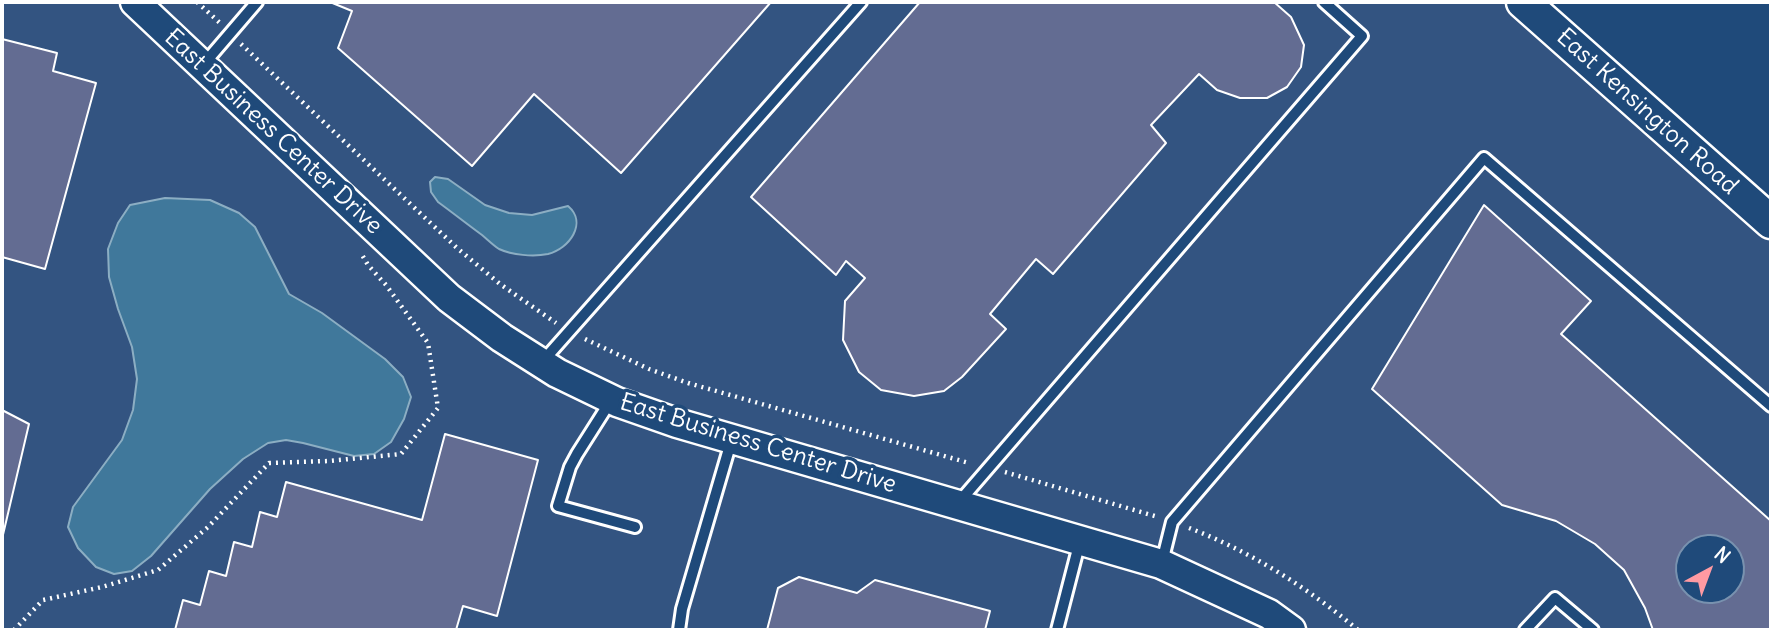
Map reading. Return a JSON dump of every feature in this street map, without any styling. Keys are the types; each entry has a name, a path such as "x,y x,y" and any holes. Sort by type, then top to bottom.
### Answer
{"main road":[{"name":"East Kensington Road","path":"1522,2 1771,222"}],"street":[{"name":"East Business Center Drive","path":"135,2 449,298 502,338 557,373 611,399 677,423 1161,564 1269,614 1292,630"}],"lane":[{"path":"202,65 257,2"},
{"path":"541,363 861,2"},
{"path":"957,504 1362,36 1324,2"},
{"path":"1161,564 1172,522 1484,158 1771,406"},
{"path":"611,399 570,467 558,506 635,527"},
{"path":"678,630 732,439"},
{"path":"1056,630 1080,541"},
{"path":"1525,630 1555,598 1593,630"}],"path":[{"path":"197,2 464,255 555,322 628,360 688,383 1122,506 1214,538 1274,570 1320,599 1358,630"},
{"path":"14,630 43,600 102,587 158,570 208,527 269,463 401,454 438,408 428,343 386,285"}],"shaded area":[{"path":"2,2 1503,2 1771,236 1771,630 2,630"},
{"path":"435,177 448,179 485,205 509,213 532,215 568,206 574,213 576,227 569,241 556,251 536,255 510,253 499,249 438,202 431,192 430,182"},
{"path":"165,198 210,200 239,213 255,227 289,294 322,313 385,359 403,377 411,397 404,419 391,442 374,454 354,456 286,440 268,443 243,459 210,489 151,556 132,571 114,574 96,567 78,548 68,527 73,507 122,440 133,410 137,379 132,347 109,277 108,249 118,223 130,205"}],"building":[{"path":"330,2 771,2 621,173 534,94 472,166 338,48 352,11"},
{"path":"920,2 1274,2 1291,17 1304,45 1301,67 1287,87 1267,98 1240,98 1217,90 1199,74 1151,125 1166,143 1053,274 1036,259 990,314 1006,329 962,377 944,391 914,396 881,390 859,372 843,340 845,301 865,278 846,261 836,275 751,197"},
{"path":"2,39 57,53 53,71 96,83 45,269 2,257"},
{"path":"1484,205 1591,301 1561,334 1771,521 1771,630 1653,630 1645,608 1624,570 1595,544 1556,521 1502,505 1372,389"},
{"path":"2,410 29,424 2,539"},
{"path":"445,434 538,460 497,616 463,606 456,630 175,630 183,600 200,605 209,571 226,576 234,542 252,547 260,512 277,517 286,482 422,520"},
{"path":"799,577 857,593 875,580 990,611 985,630 767,630 778,588"}]}
